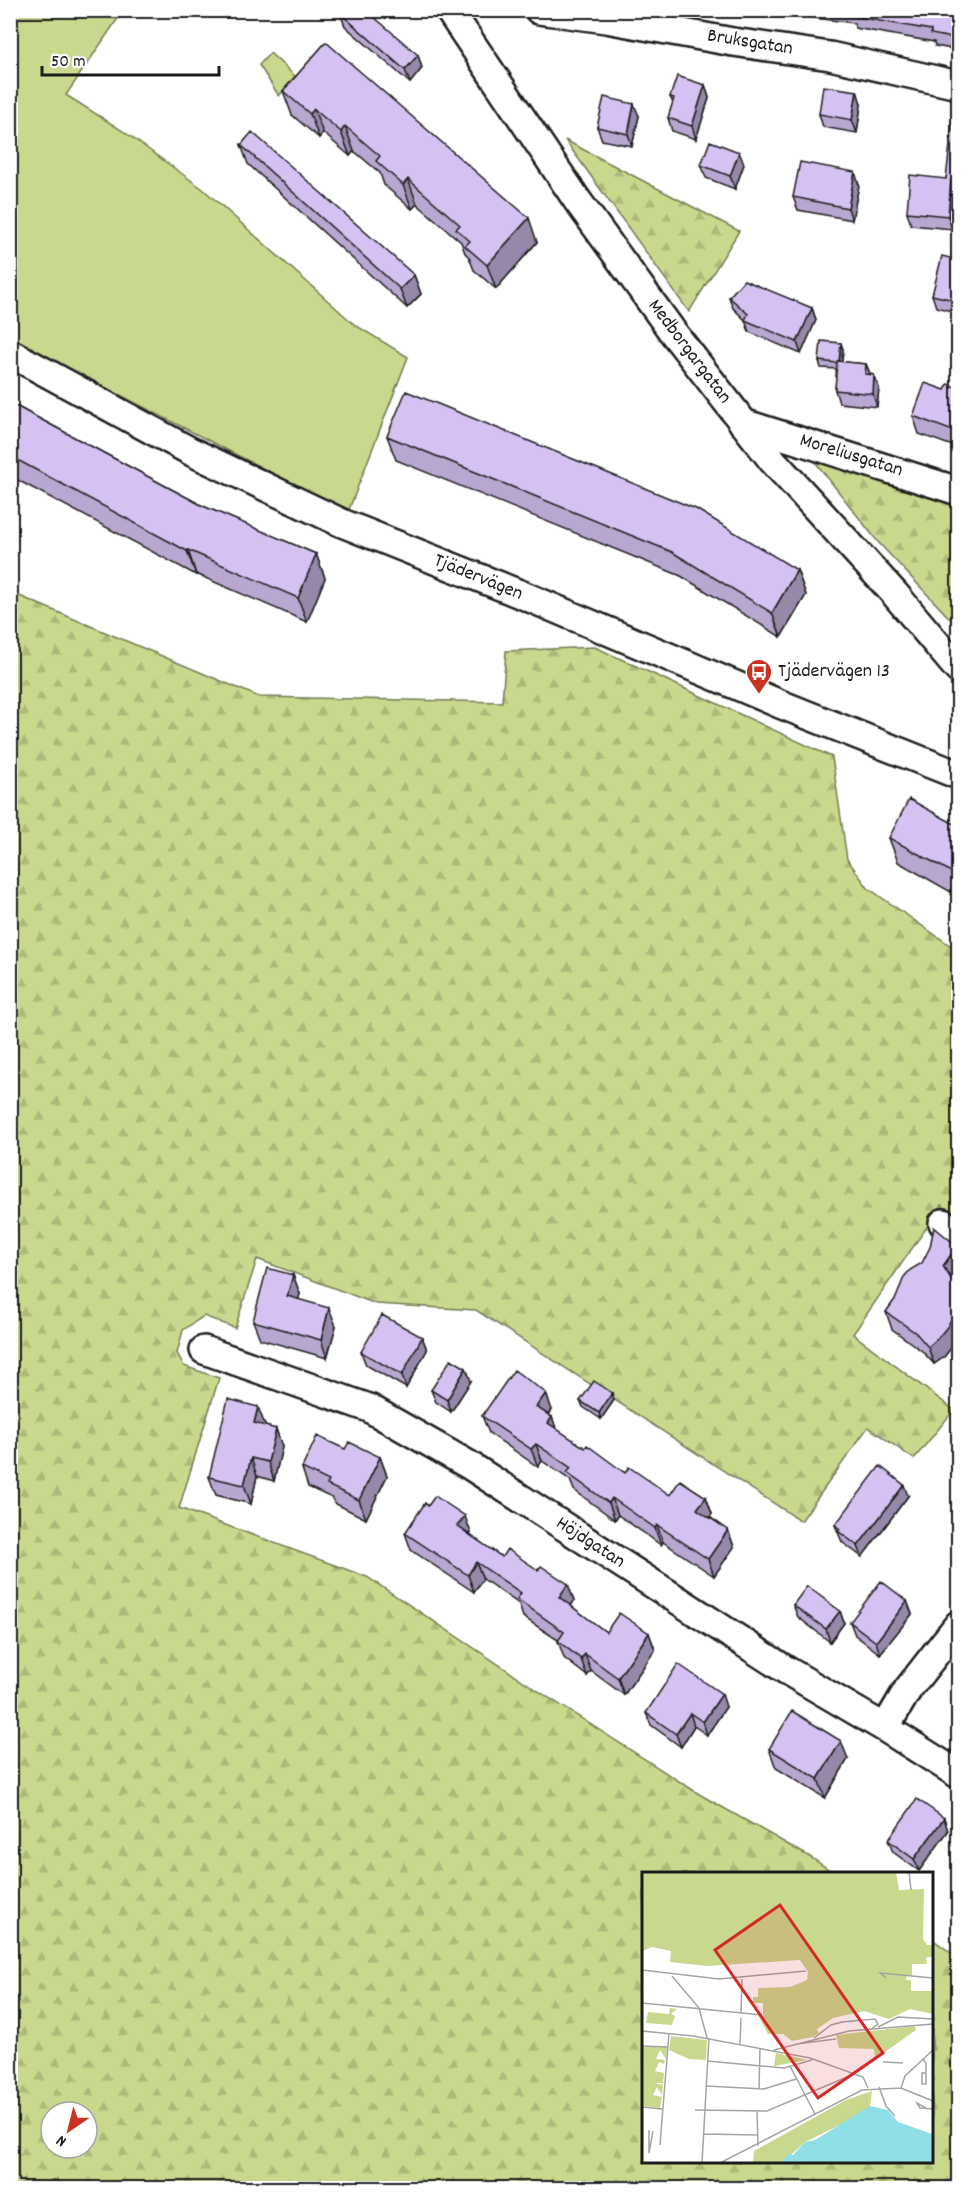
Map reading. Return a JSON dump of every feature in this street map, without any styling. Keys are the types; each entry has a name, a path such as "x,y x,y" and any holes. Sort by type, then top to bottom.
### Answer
{"street":[{"name":"Medborgargatan","path":"450,10 577,200 672,331 773,460 894,593 958,669"},
{"name":"Bruksgatan","path":"539,10 606,18 733,42 830,56 958,84"},
{"name":"Tjädervägen","path":"10,353 192,452 342,523 958,775"},
{"name":"Moreliusgatan","path":"743,423 958,491"},
{"name":"Höjdgatan","path":"204,1350 360,1404 379,1413 469,1465 786,1670 958,1774"},
{"path":"885,1728 908,1689 958,1625"}],"green space":[{"path":"10,11 123,11 66,95 123,131 203,189 355,325 408,357 348,512 11,339"},
{"path":"270,53 295,76 279,96 259,65"},
{"path":"565,140 739,231 689,312"},
{"path":"812,458 958,503 958,627 878,542"},
{"path":"10,592 259,697 502,702 506,651 595,647 832,757 847,859 868,888 958,951 958,1219 942,1205 853,1334 954,1410 914,1459 868,1427 801,1521 476,1310 376,1304 257,1259 235,1328 204,1316 183,1330 177,1353 184,1366 219,1378 179,1508 367,1577 699,1794 832,1872 642,1872 642,2163 933,2163 933,1940 958,1958 958,2188 11,2188"}],"building":[{"path":"342,10 366,10 418,55 405,70 340,13"},
{"path":"848,10 958,10 958,39 931,34 931,30 851,16 852,11"},
{"path":"326,42 529,218 487,265 465,246 470,241 456,229 460,225 408,179 403,185 376,161 380,156 345,126 341,132 314,109 310,114 283,91"},
{"path":"677,76 705,85 692,126 668,118 674,98 670,97"},
{"path":"823,86 857,91 852,120 819,114"},
{"path":"604,97 634,104 628,134 597,127"},
{"path":"953,118 958,119 958,181 951,180 948,216 907,212 910,175 946,179"},
{"path":"252,132 414,275 400,289 241,145"},
{"path":"710,141 739,152 730,176 701,165"},
{"path":"800,162 855,172 848,208 793,197"},
{"path":"942,256 958,260 958,301 932,295"},
{"path":"744,280 812,308 797,342 745,320 748,314 729,297"},
{"path":"821,341 841,343 837,363 819,361"},
{"path":"837,361 866,364 865,374 874,375 873,394 835,390"},
{"path":"925,383 945,390 948,384 958,388 958,433 913,416"},
{"path":"406,391 696,509 797,570 772,613 672,552 387,436"},
{"path":"10,403 203,506 316,554 298,598 187,551 10,456"},
{"path":"909,799 958,826 958,877 889,838"},
{"path":"934,1227 957,1246 943,1266 955,1285 957,1297 955,1312 947,1327 928,1347 916,1333 886,1312 896,1298 904,1277 910,1270 922,1263 930,1247"},
{"path":"267,1268 293,1275 287,1296 329,1308 321,1340 253,1321"},
{"path":"382,1315 422,1337 402,1375 361,1352"},
{"path":"451,1359 466,1368 447,1400 431,1390"},
{"path":"514,1370 546,1393 536,1407 552,1417 548,1423 585,1448 587,1445 625,1473 629,1467 670,1495 680,1480 706,1497 697,1509 728,1530 708,1559 657,1525 655,1528 612,1498 609,1503 567,1473 571,1468 536,1444 531,1449 482,1416"},
{"path":"594,1381 612,1393 599,1413 580,1401"},
{"path":"228,1399 258,1407 254,1423 276,1429 268,1462 251,1458 244,1485 209,1477"},
{"path":"317,1436 345,1449 349,1442 380,1457 359,1500 327,1485 329,1481 302,1468"},
{"path":"880,1466 904,1485 858,1546 838,1531 840,1529 835,1525"},
{"path":"435,1496 465,1516 457,1526 502,1557 507,1549 538,1570 541,1566 568,1584 559,1597 606,1632 619,1613 649,1633 618,1678 585,1654 581,1659 558,1641 564,1632 517,1599 521,1593 476,1562 468,1575 405,1533 425,1503 428,1506"},
{"path":"881,1581 907,1601 876,1642 850,1622"},
{"path":"807,1586 840,1611 826,1629 793,1605"},
{"path":"678,1664 722,1694 703,1722 690,1713 676,1734 646,1713"},
{"path":"792,1711 841,1741 818,1779 769,1749"},
{"path":"917,1799 944,1818 914,1859 888,1840"}],"place":[{"name":"Tjädervägen 13","path":"759,695"}]}
